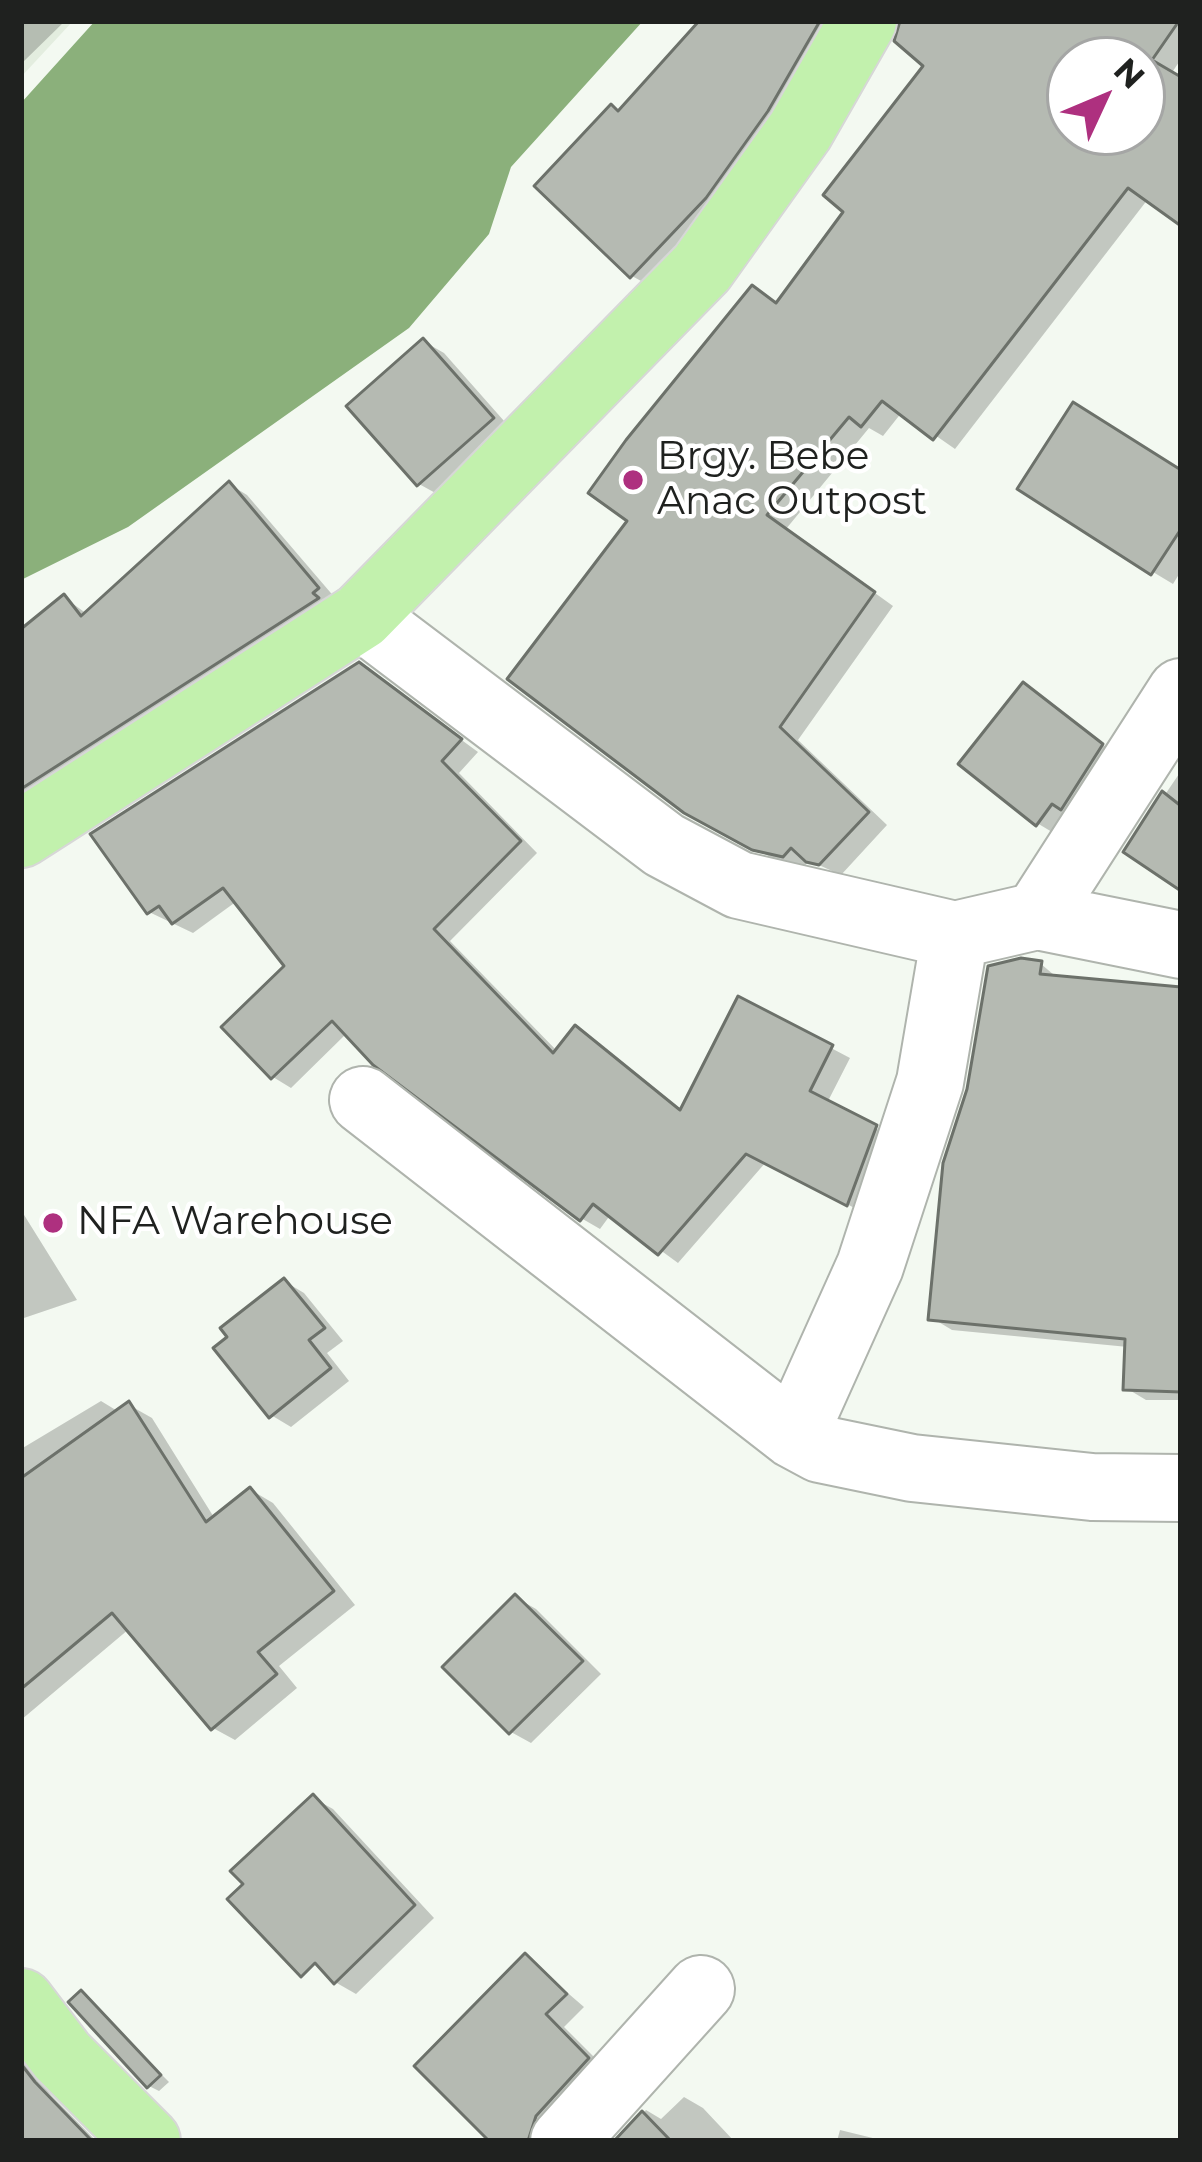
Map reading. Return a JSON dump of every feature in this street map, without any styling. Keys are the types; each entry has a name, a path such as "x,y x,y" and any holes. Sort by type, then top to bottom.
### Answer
{"main road":[{"path":"21,834 361,616 702,268 800,131 863,21"},
{"path":"21,2002 62,2056 147,2141"}],"street":[{"path":"361,616 664,845 739,885 955,935 1037,916 1181,945"},
{"path":"1037,916 1181,692"},
{"path":"794,1435 870,1266 930,1082 955,935"},
{"path":"363,1100 794,1435 820,1449 912,1468 1091,1487 1181,1488"},
{"path":"564,2141 701,1989"}],"shaded area":[{"path":"21,21 73,21 21,77"},
{"path":"95,21 643,21 511,167 489,234 409,328 128,527 21,580 21,103"}],"building":[{"path":"699,21 820,21 768,111 706,198 630,278 534,186 611,104 618,111"},
{"path":"900,21 1179,21 1166,40 1166,36 1046,36 1046,156 1166,156 1166,68 1181,77 1181,226 1128,188 933,440 882,401 861,427 849,417 767,515 875,592 780,727 869,812 819,865 806,862 791,848 783,857 752,850 684,813 507,679 627,521 588,493 752,285 776,303 843,212 823,195 923,66 894,41"},
{"path":"423,338 494,418 417,486 346,406"},
{"path":"1073,402 1181,470 1181,529 1151,575 1017,489"},
{"path":"229,481 319,588 313,593 319,598 21,789 21,629 64,594 81,616"},
{"path":"359,662 462,739 442,761 521,841 434,929 553,1053 575,1025 680,1110 738,996 833,1045 810,1091 877,1125 847,1206 746,1154 658,1255 593,1204 580,1221 373,1065 332,1021 271,1079 221,1027 284,966 223,888 172,924 159,906 147,914 90,834"},
{"path":"1023,682 1103,744 1061,810 1052,804 1036,826 958,764"},
{"path":"1162,791 1181,806 1181,891 1123,852"},
{"path":"1021,958 1042,961 1040,974 1181,987 1181,1392 1123,1390 1125,1339 928,1320 943,1163 967,1089 988,966"},
{"path":"284,1278 325,1328 309,1340 331,1368 269,1418 213,1348 227,1337 220,1328"},
{"path":"129,1401 206,1522 250,1487 334,1591 258,1652 277,1674 211,1730 112,1613 21,1689 21,1478"},
{"path":"515,1594 583,1661 509,1734 442,1667"},
{"path":"313,1794 415,1905 334,1984 315,1963 301,1977 227,1899 243,1884 230,1871"},
{"path":"525,1953 567,1994 546,2014 589,2058 536,2116 528,2141 489,2141 414,2066"},
{"path":"81,1990 161,2075 147,2088 68,2002"},
{"path":"21,2064 35,2082 92,2141 21,2141"},
{"path":"642,2111 671,2141 614,2141"}],"place":[{"name":"Brgy. Bebe Anac Outpost","path":"633,480"},
{"name":"NFA Warehouse","path":"53,1223"}]}
